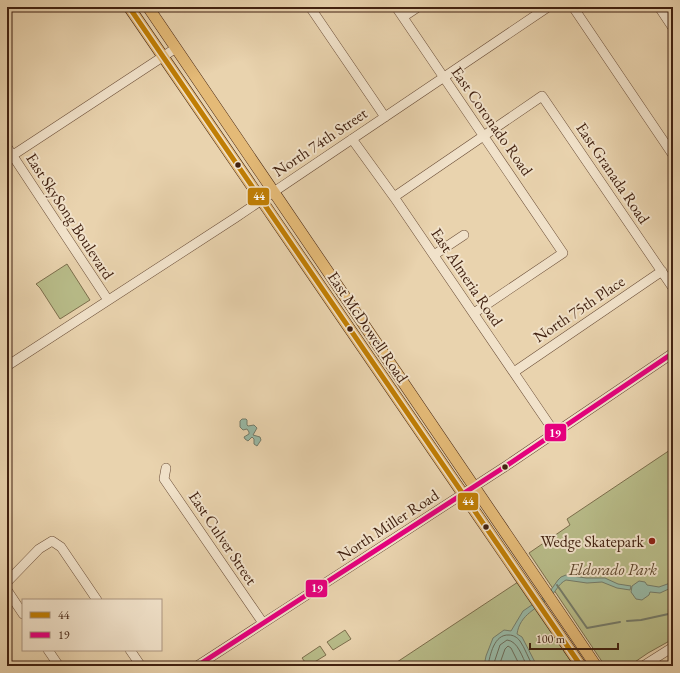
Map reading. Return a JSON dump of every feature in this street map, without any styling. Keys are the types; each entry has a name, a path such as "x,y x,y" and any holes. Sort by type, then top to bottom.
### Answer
{"main road":[{"name":"East McDowell Road","path":"129,7 581,666"},
{"name":"East McDowell Road","path":"148,7 596,666"}],"street":[{"path":"310,7 385,117"},
{"name":"East Coronado Road","path":"396,7 563,252 474,313"},
{"path":"403,17 418,7"},
{"name":"North 74th Street","path":"7,366 261,200 548,7"},
{"path":"572,7 673,155"},
{"path":"659,7 673,28"},
{"path":"10,158 176,48"},
{"name":"East Granada Road","path":"485,136 542,96 673,288"},
{"path":"394,197 485,136"},
{"name":"East Almeria Road","path":"352,139 394,197 555,433"},
{"name":"East SkySong Boulevard","path":"7,147 10,158 108,300"},
{"path":"434,255 464,235"},
{"name":"North 75th Place","path":"514,372 662,271"},
{"name":"North Miller Road","path":"197,666 474,487 673,353"},
{"name":"East Culver Street","path":"166,468 164,479 263,623"},
{"path":"7,582 39,549 52,541 61,547 96,599"},
{"path":"7,590 22,612"},
{"path":"643,666 673,647"},
{"path":"49,651 59,666"},
{"path":"131,651 141,666"}],"green space":[{"path":"67,264 90,300 60,319 36,284"},
{"name":"Eldorado Park","path":"673,448 673,639 629,666 605,666 529,553 570,525 567,519"},
{"path":"518,582 574,666 391,666"},
{"path":"345,630 351,639 333,650 327,642"},
{"path":"320,646 326,655 308,666 302,658"}],"water":[{"path":"242,419 247,420 248,426 254,425 257,428 253,435 260,437 261,440 257,446 254,444 254,439 252,437 248,441 245,439 244,437 249,434 249,432 247,429 243,430 240,427 240,421"},
{"path":"566,575 586,578 605,578 618,584 631,586 630,590 617,588 602,582 587,583 566,580 549,598 525,617 519,627 517,634 522,637 537,666 484,666 493,638 504,630 511,631 523,611 548,594 558,580"},
{"path":"639,581 645,582 647,585 659,587 673,582 673,587 660,593 650,592 649,595 642,600 636,599 631,592 632,586"}],"waterway":[{"path":"557,585 587,628 620,622"},
{"path":"627,621 641,620 673,613"}],"transit line":[{"name":"44","path":"129,7 581,666"},
{"name":"19","path":"197,666 506,466 673,353"}],"place":[{"name":"Wedge Skatepark","path":"652,541"}]}
